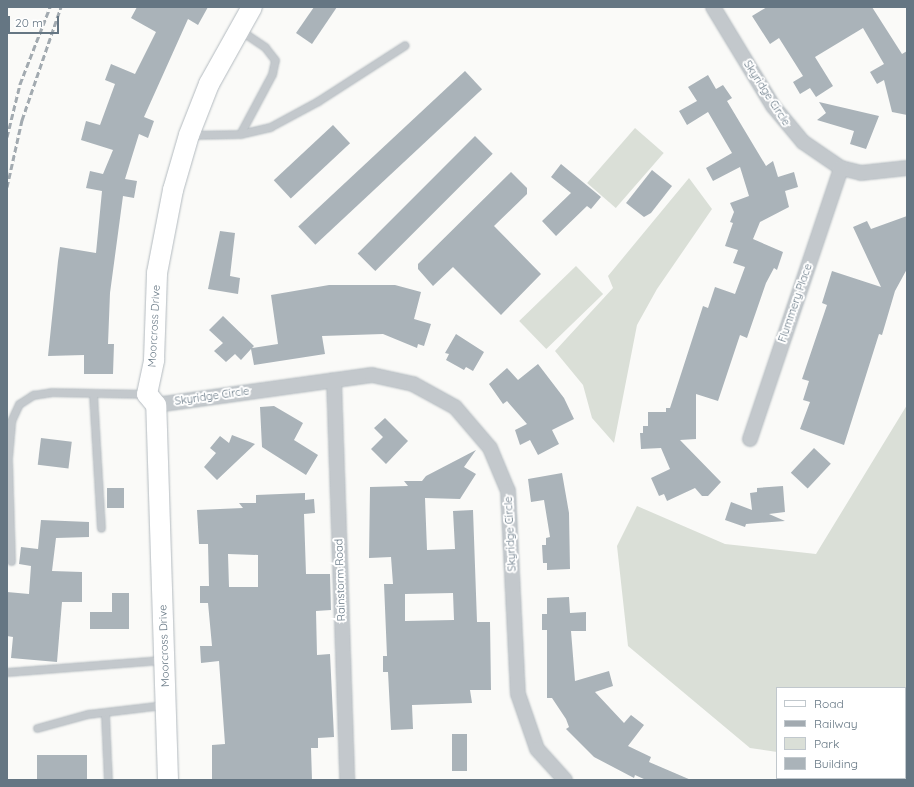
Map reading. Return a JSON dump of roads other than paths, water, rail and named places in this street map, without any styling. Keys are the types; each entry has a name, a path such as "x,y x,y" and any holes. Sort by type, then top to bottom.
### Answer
{"street":[{"name":"Moorcross Drive","path":"168,780 166,704 151,400 157,273 173,190 189,134 209,84 252,7"},
{"name":"Skyridge Circle","path":"713,7 787,126 803,142 841,168 873,173 907,168"},
{"name":"Flummery Place","path":"750,439 841,168"},
{"name":"Skyridge Circle","path":"151,400 372,375 413,384 455,407 490,448 508,491 518,694 537,749 565,780"},
{"name":"Rainstorm Road","path":"334,380 347,780"}],"lane":[{"path":"239,29 265,47 275,60 272,74 240,134"},
{"path":"189,134 240,134 264,129 292,116 405,45"},
{"path":"11,561 8,458 11,421 19,404 33,395 51,392 93,394 151,400"},
{"path":"93,394 101,528"},
{"path":"7,672 164,660"},
{"path":"37,728 88,714 105,714 166,704"},
{"path":"105,714 108,780"}],"railway":[{"path":"7,137 20,84 50,7"},
{"path":"7,187 22,120 61,7"}]}
